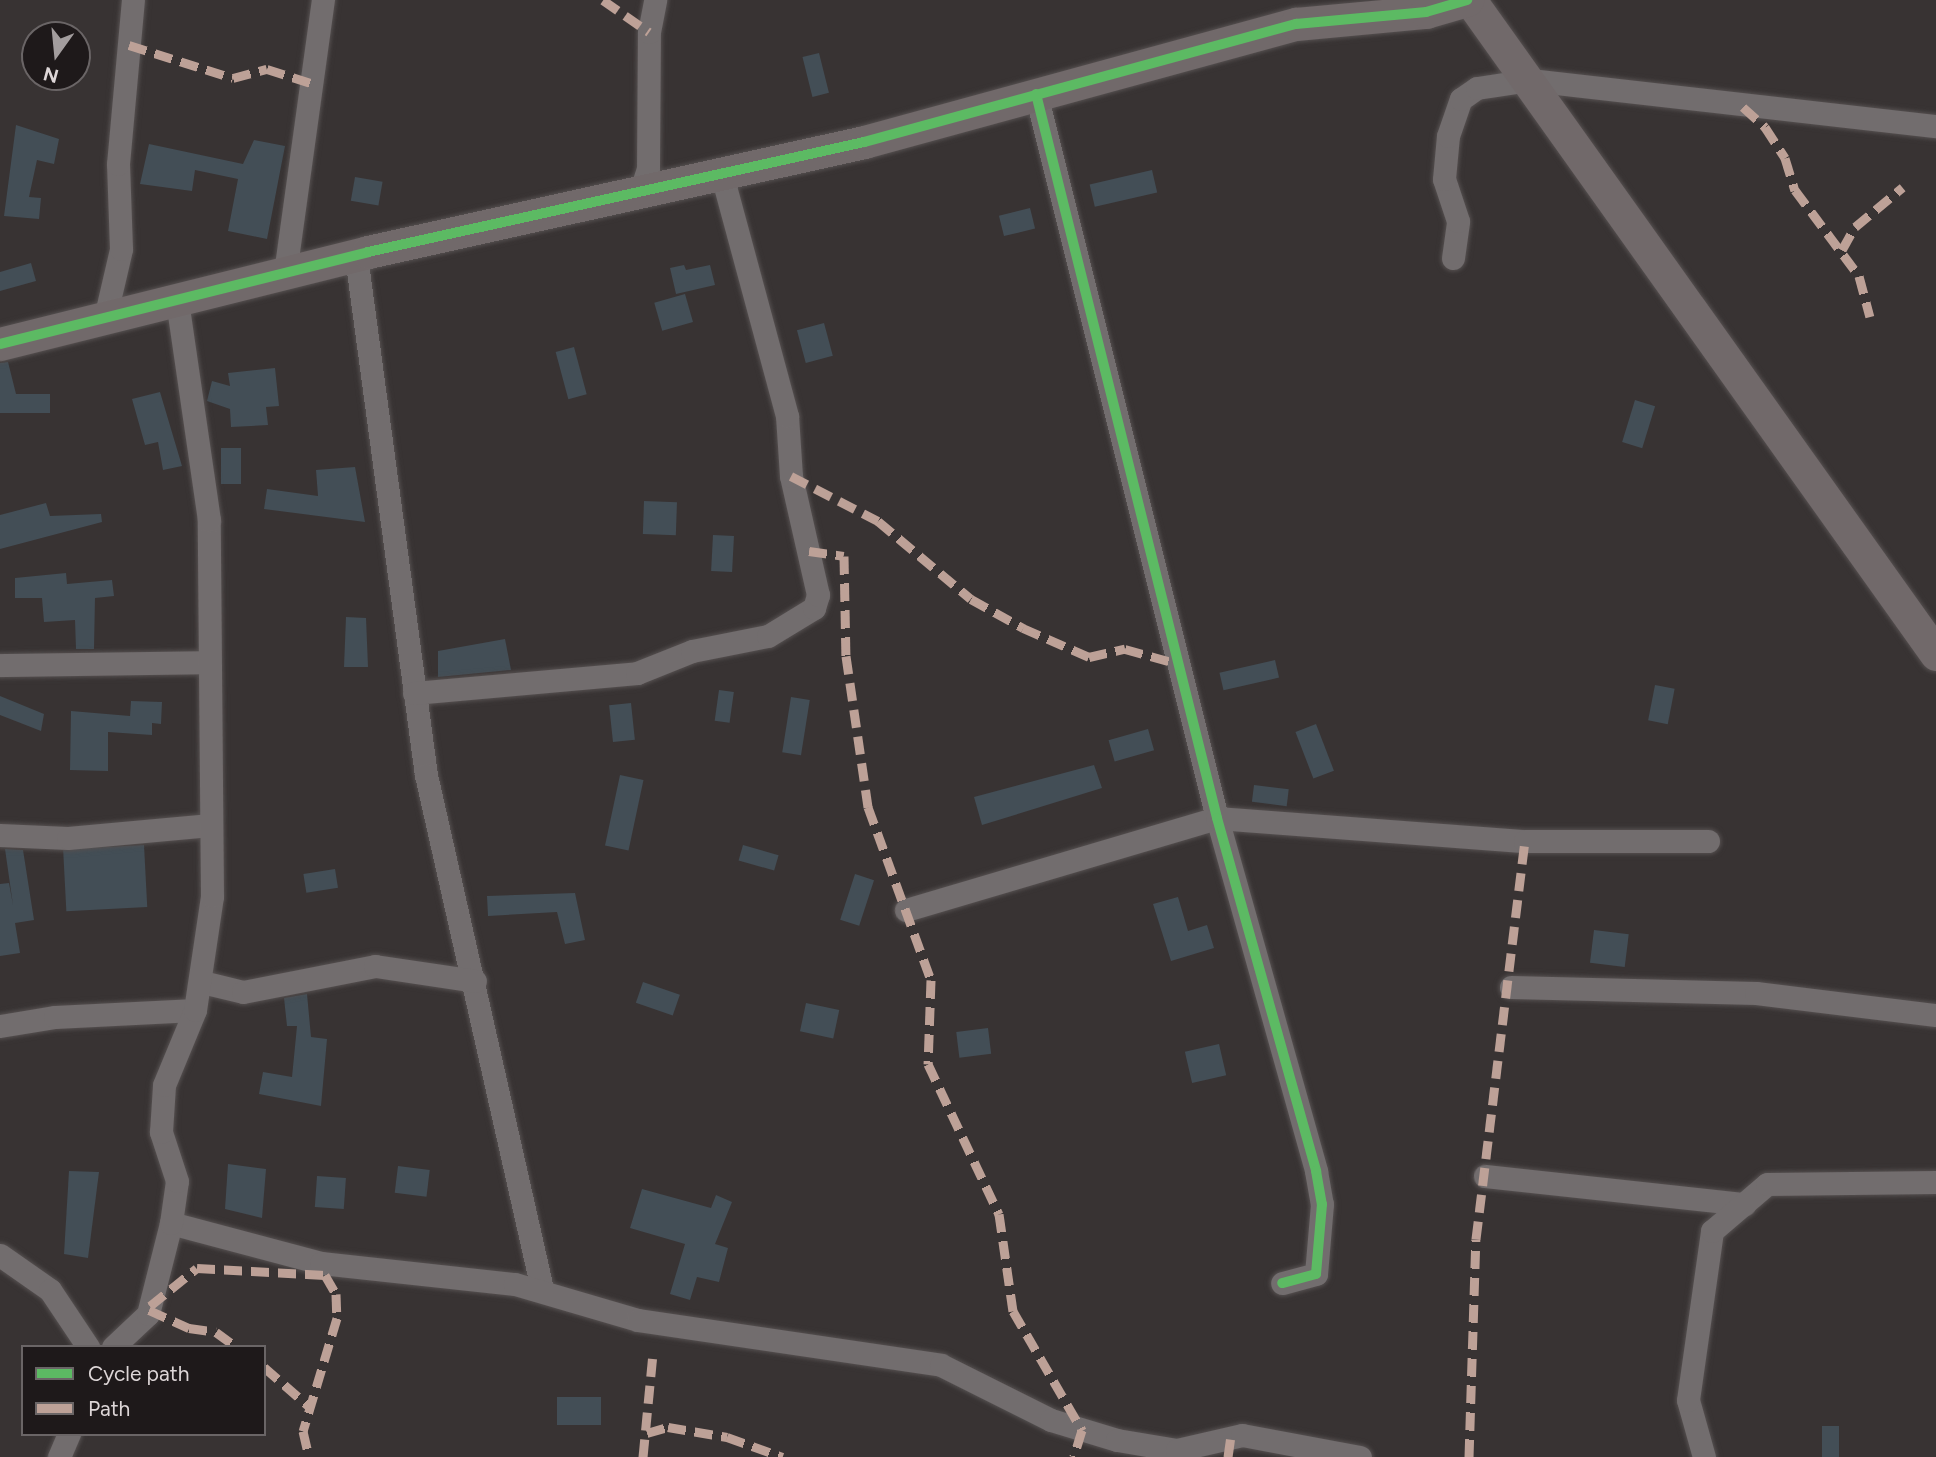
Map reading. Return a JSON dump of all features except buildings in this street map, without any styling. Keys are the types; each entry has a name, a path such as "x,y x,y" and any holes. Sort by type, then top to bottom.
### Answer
{"street":[{"path":"105,318 121,249 118,164 133,0"},
{"path":"285,273 323,0"},
{"path":"642,190 648,169 649,32 655,0"},
{"path":"0,344 356,256 721,172 1036,94 1296,24 1426,12 1468,0 1530,80 1936,654"},
{"path":"1453,258 1458,221 1444,179 1453,115 1477,88 1530,80 1936,126"},
{"path":"1036,94 1217,818 1322,1204 1317,1274 1282,1283"},
{"path":"414,693 637,673 692,651 768,636 814,608 818,596 791,476 787,415 721,172"},
{"path":"356,256 414,693 542,1289"},
{"path":"115,1345 148,1314 171,1223 177,1181 161,1132 164,1085 195,1010 202,982 212,896 209,520 177,300"},
{"path":"0,665 209,662"},
{"path":"906,910 1217,818 1525,841 1708,841"},
{"path":"0,835 68,838 211,825"},
{"path":"202,982 243,992 375,966 475,981"},
{"path":"1511,988 1756,993 1936,1015"},
{"path":"0,1026 55,1017 195,1010"},
{"path":"1485,1176 1744,1204"},
{"path":"1704,1457 1688,1400 1699,1300 1712,1231 1767,1184 1936,1182"},
{"path":"171,1223 321,1263 542,1289 638,1320 941,1365 1051,1420 1117,1440 1177,1450 1242,1435 1360,1457"},
{"path":"0,1255 50,1290 87,1345"},
{"path":"59,1457 68,1436"}],"marked path":[{"path":"603,0 649,32"},
{"path":"129,45 233,78 267,69 311,83"},
{"path":"1743,107 1765,127 1785,158 1795,190 1859,276 1870,317"},
{"path":"1842,250 1855,227 1903,187"},
{"path":"791,476 878,521 971,599 1023,628 1089,657 1125,649 1179,664"},
{"path":"809,551 844,556 846,656 868,807 931,980 928,1064 999,1214 1013,1311 1082,1430 1074,1457"},
{"path":"1469,1457 1476,1239 1525,841"},
{"path":"150,1306 197,1268 325,1275 336,1294 337,1318 303,1431 309,1457"},
{"path":"149,1310 189,1328 216,1332 234,1345"},
{"path":"643,1457 653,1354"},
{"path":"266,1369 311,1408"},
{"path":"647,1433 668,1427 727,1437 783,1457"},
{"path":"1228,1457 1231,1435"}],"cycle path":[{"path":"0,344 368,252 864,142 1296,24 1426,12 1467,0"},
{"path":"1036,94 1217,818 1316,1171 1322,1204 1316,1274 1282,1283"}]}
